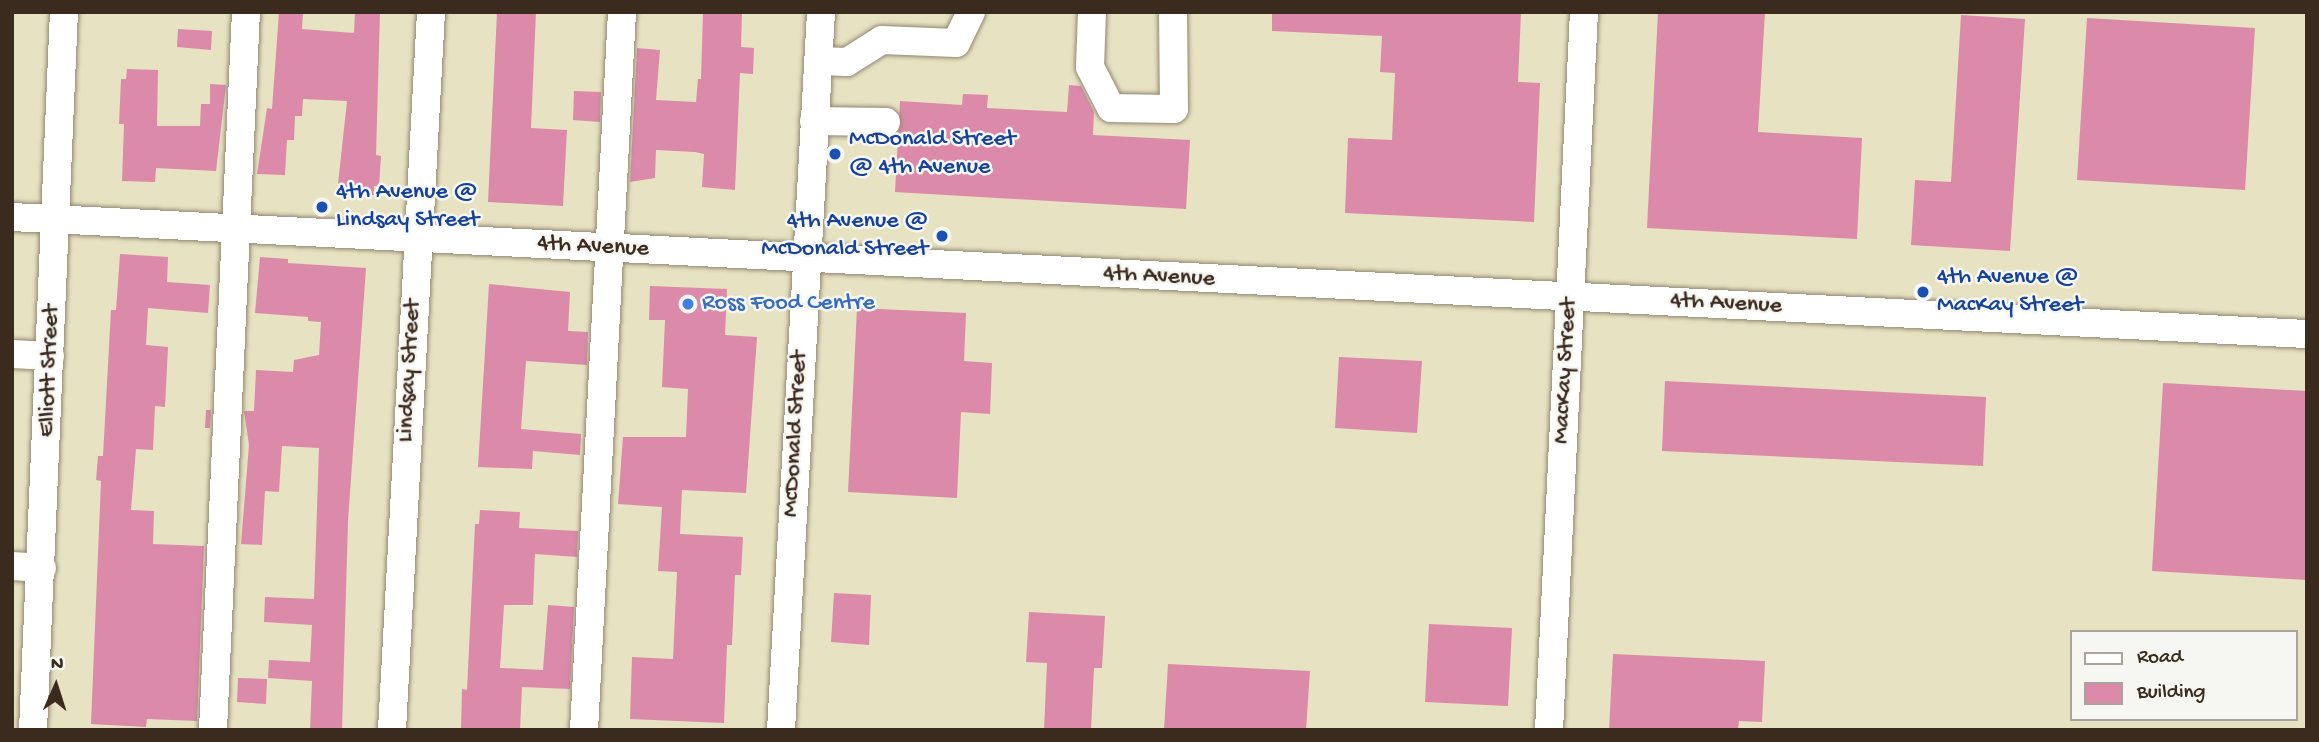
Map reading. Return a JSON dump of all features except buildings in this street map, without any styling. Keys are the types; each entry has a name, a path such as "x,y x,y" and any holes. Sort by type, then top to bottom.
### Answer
{"street":[{"name":"Elliott Street","path":"33,730 23,696 42,568 64,12"},
{"path":"213,730 246,12"},
{"name":"Lindsay Street","path":"392,730 416,238 431,12"},
{"path":"584,730 622,12"},
{"name":"McDonald Street","path":"781,730 804,258 821,12"},
{"path":"818,61 847,62 881,40 956,43 971,12"},
{"path":"1092,12 1090,67 1111,108 1174,109 1173,12"},
{"name":"MacKay Street","path":"1549,730 1584,12"},
{"path":"814,121 886,122"},
{"name":"4th Avenue","path":"12,217 2307,334"},
{"path":"12,354 50,356"},
{"path":"12,566 42,568"}],"place":[{"name":"McDonald Street @ 4th Avenue","path":"835,154"},
{"name":"4th Avenue @ Lindsay Street","path":"322,207"},
{"name":"4th Avenue @ McDonald Street","path":"942,236"},
{"name":"4th Avenue @ MacKay Street","path":"1923,292"},
{"name":"Ross Food Centre","path":"688,304"}]}
